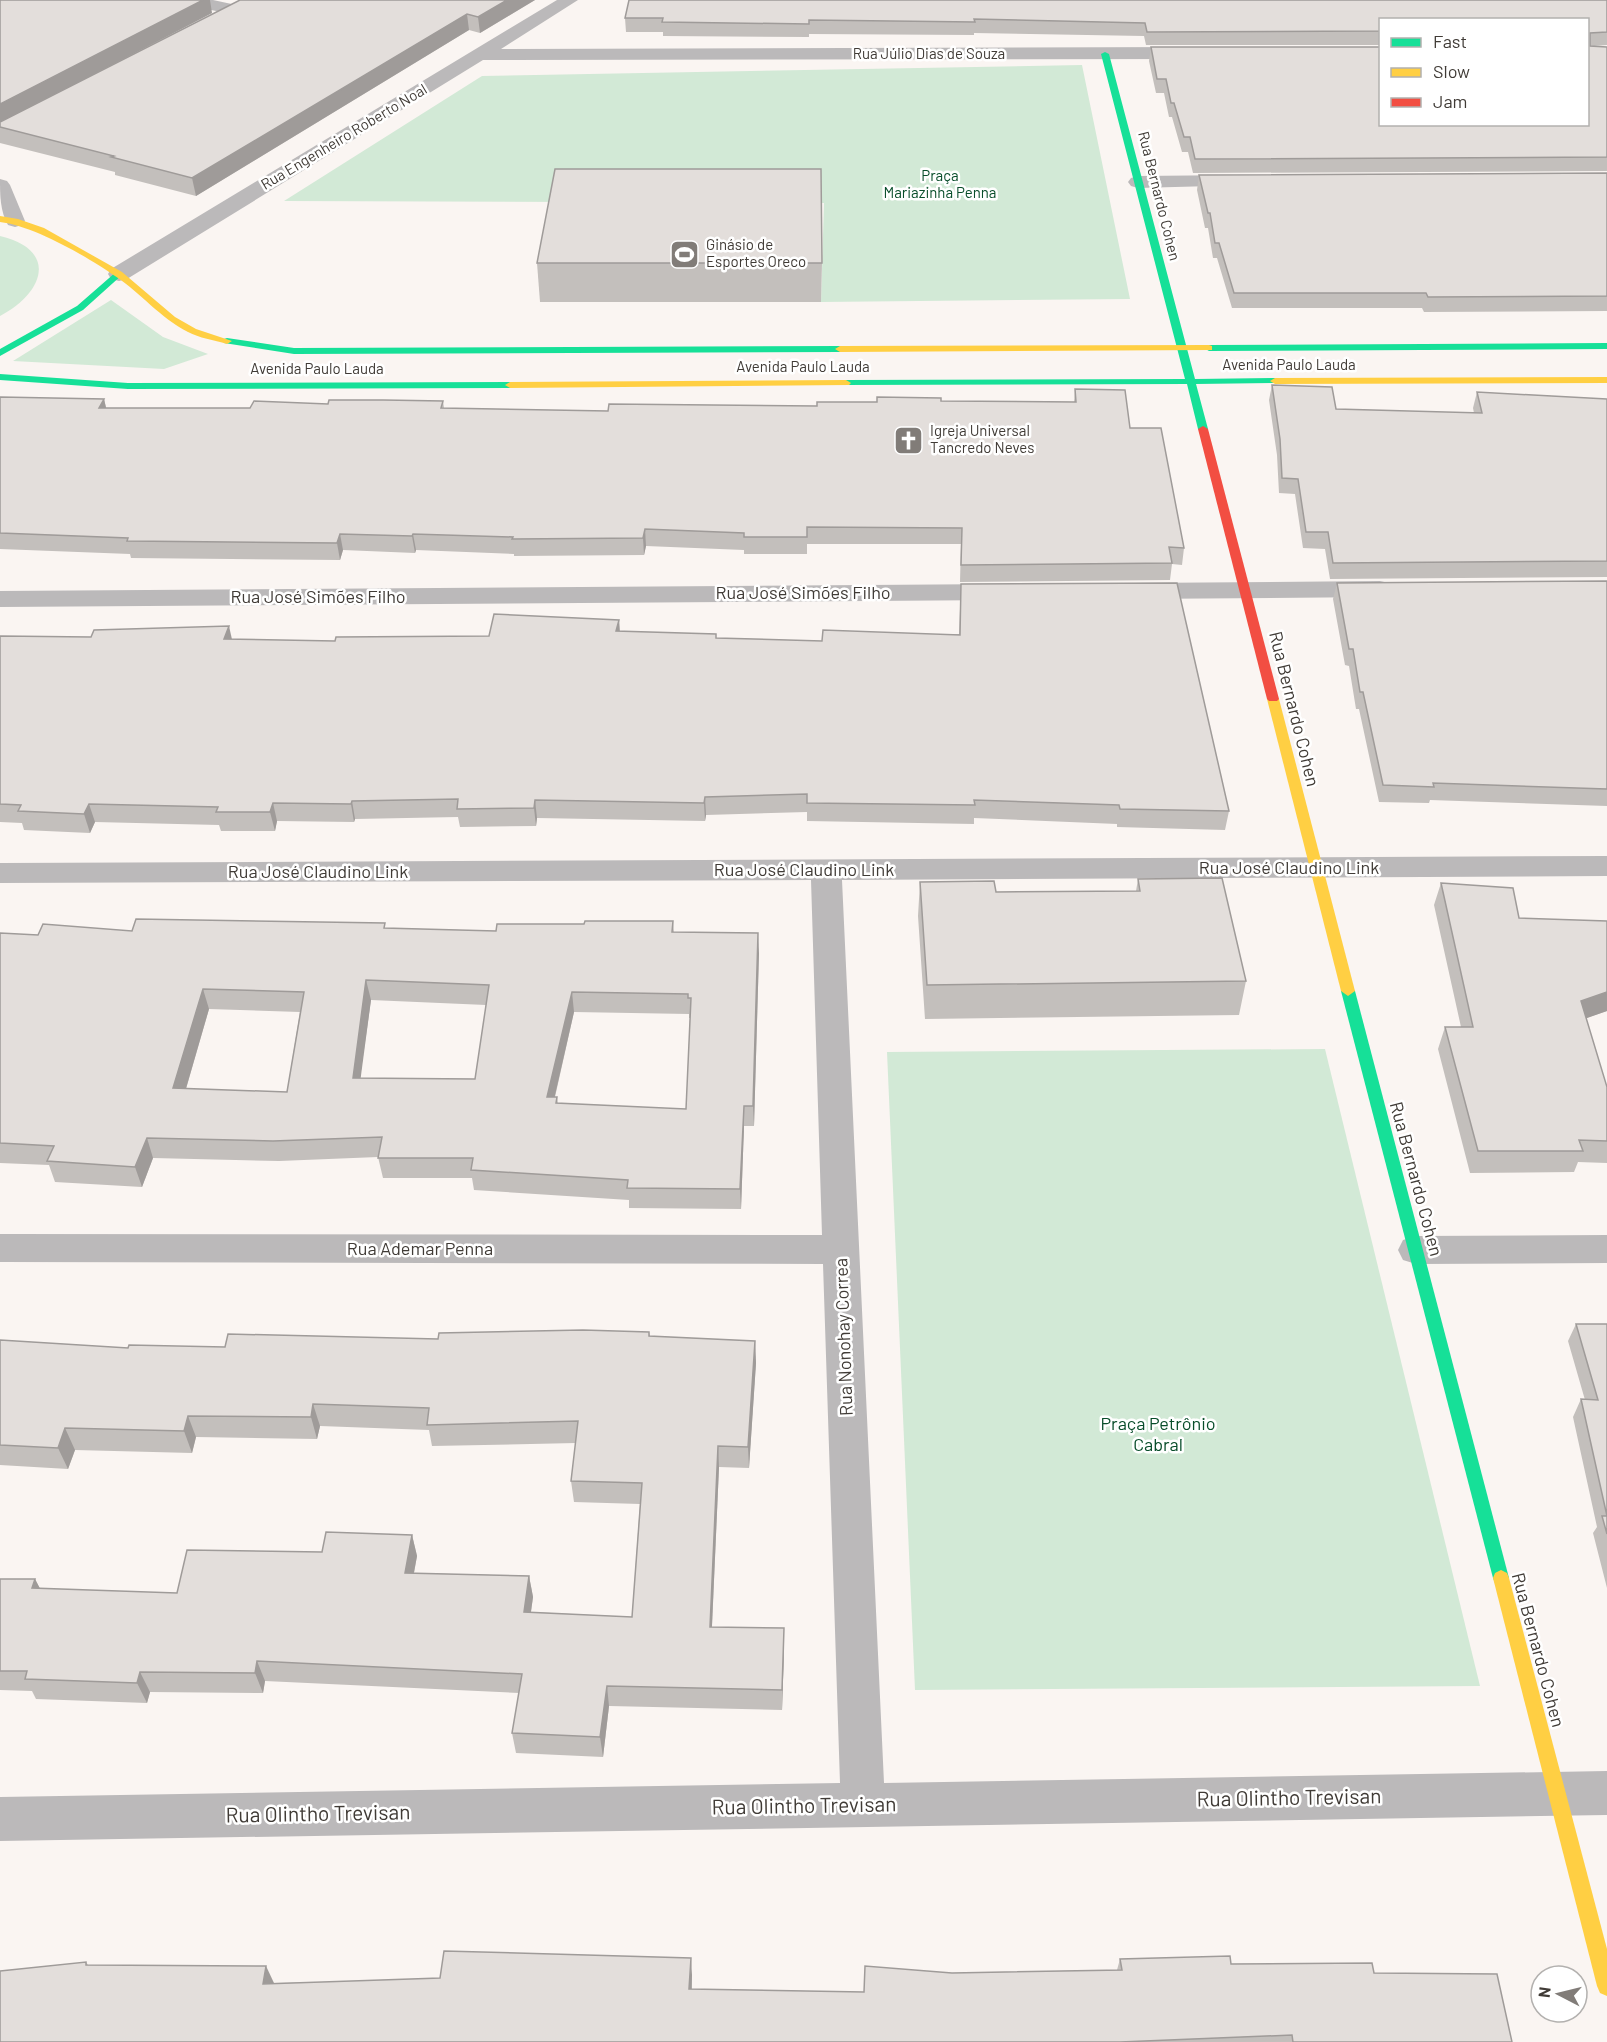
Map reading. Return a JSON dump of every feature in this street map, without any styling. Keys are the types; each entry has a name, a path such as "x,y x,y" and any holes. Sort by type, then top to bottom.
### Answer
{"main road":[{"name":"Rua Bernardo Cohen","path":"1105,54 1607,1986"},
{"name":"Avenida Paulo Lauda","path":"7,220 41,230 118,274 172,319 193,331 235,344 294,351 1607,346"},
{"path":"0,353 80,308 118,274"},
{"name":"Avenida Paulo Lauda","path":"0,377 128,386 1607,381"}],"street":[{"path":"189,0 235,10"},
{"path":"214,21 255,0"},
{"name":"Rua Engenheiro Roberto Noal","path":"118,274 569,0"},
{"name":"Rua Júlio Dias de Souza","path":"478,55 1213,53"},
{"path":"1138,182 1267,181"},
{"path":"0,185 7,220"},
{"path":"1113,591 1408,589"},
{"name":"Rua José Simões Filho","path":"0,599 1029,591"},
{"name":"Rua José Claudino Link","path":"0,873 1607,866"},
{"name":"Rua Nonohay Correa","path":"826,870 863,1805"},
{"name":"Rua Ademar Penna","path":"0,1248 841,1250"},
{"path":"1416,1250 1607,1249"},
{"name":"Rua Olintho Trevisan","path":"0,1819 1607,1793"}],"green space":[{"name":"Praça Mariazinha Penna","path":"1082,65 1130,299 821,302 824,203 284,201 482,76"},
{"path":"0,236 19,243 31,251 38,261 39,273 27,296 0,316"},
{"path":"111,300 163,337 208,354 164,369 13,361"},
{"name":"Praça Petrônio Cabral","path":"1325,1049 1480,1686 915,1690 887,1052"}],"building":[{"path":"0,0 203,0 0,104"},
{"path":"240,0 507,0 478,17 467,14 192,178 0,127 0,122"},
{"path":"629,0 1607,0 1607,32 1590,33 1590,46 1607,47 1607,157 1195,159 1190,137 1184,137 1174,103 1171,103 1166,79 1157,79 1151,47 1379,47 1379,126 1589,126 1589,18 1379,18 1379,31 1147,32 1145,23 974,19 975,22 809,20 809,24 662,22 663,18 625,18"},
{"path":"555,169 821,169 822,263 537,263"},
{"path":"1607,173 1607,296 1428,297 1426,293 1234,293 1219,243 1215,243 1210,213 1208,213 1199,175"},
{"path":"1272,385 1332,387 1336,409 1482,413 1477,392 1607,399 1607,561 1333,563 1328,532 1306,532 1298,479 1282,478 1280,439"},
{"path":"1075,389 1125,390 1130,428 1161,428 1184,548 1169,547 1172,563 961,565 962,528 807,527 807,537 744,537 744,533 645,529 643,538 512,539 513,537 340,534 337,543 127,541 128,538 0,533 0,397 104,399 99,408 250,408 254,401 328,404 329,400 383,400 443,401 441,408 608,411 609,404 817,406 817,402 877,402 877,397 941,398 941,401 1076,402"},
{"path":"1607,581 1607,789 1433,783 1434,787 1383,785 1363,692 1360,692 1353,649 1349,649 1337,583"},
{"path":"1177,583 1229,811 1120,809 1119,805 974,800 975,805 807,803 807,794 705,797 704,803 535,800 534,808 457,809 458,799 352,801 351,804 273,803 270,812 216,812 218,807 89,804 84,814 18,811 21,805 0,804 0,636 91,637 94,630 229,626 224,639 335,641 336,637 489,636 494,614 619,620 616,631 716,634 716,638 822,641 823,630 960,635 961,584"},
{"path":"1222,878 1246,981 927,985 920,882 994,881 996,892 1140,891 1138,879"},
{"path":"1441,883 1513,888 1519,918 1607,921 1607,992 1581,1001 1607,1087 1607,1141 1579,1140 1583,1151 1478,1151 1445,1027 1473,1027"},
{"path":"136,919 385,923 384,928 496,931 497,924 673,921 672,932 758,933 753,1106 744,1106 740,1189 627,1188 628,1180 471,1170 473,1158 378,1158 382,1137 273,1141 147,1138 135,1167 47,1161 54,1146 0,1143 0,933 38,935 43,924 132,931","holes":["366,980 489,985 475,1079 353,1078","203,989 304,992 287,1092 173,1088","572,992 688,994 688,998 691,998 686,1109 556,1103 557,1097 547,1097"]},
{"path":"1576,1324 1607,1324 1607,1516 1581,1399 1598,1400"},
{"path":"583,1330 649,1332 649,1336 755,1341 748,1447 718,1446 710,1627 784,1628 782,1690 607,1686 600,1737 512,1733 522,1674 257,1661 255,1673 140,1672 137,1683 25,1679 27,1671 0,1671 0,1579 35,1579 32,1588 177,1593 187,1550 322,1552 326,1532 412,1535 405,1573 529,1576 524,1612 632,1617 642,1483 571,1481 578,1421 427,1425 429,1408 313,1404 311,1417 188,1416 184,1431 65,1428 58,1448 0,1445 0,1340 128,1348 129,1345 225,1347 228,1334 438,1339 439,1333"},
{"path":"1602,1516 1607,1516 1607,1534"},
{"path":"444,1951 691,1958 689,1989 864,1992 865,1966 952,1973 1122,1970 1120,1959 1230,1956 1231,1964 1372,1963 1374,1973 1497,1974 1512,2042 1293,2042 1292,2035 1120,2042 0,2042 0,1971 86,1962 86,1965 266,1966 263,1984 440,1978"}],"traffic: fast":[{"path":"1105,54 1203,429"},
{"path":"0,353 80,308 119,274"},
{"path":"227,341 294,351 840,349"},
{"path":"1209,348 1607,346"},
{"path":"0,377 128,386 510,385"},
{"path":"846,383 1275,381"},
{"path":"1348,991 1501,1578"}],"traffic: slow":[{"path":"0,219 15,221 41,230 119,274 172,319 193,331 227,341"},
{"path":"840,349 1209,348"},
{"path":"1275,381 1607,380"},
{"path":"510,385 846,383"},
{"path":"1273,699 1348,991"},
{"path":"1501,1578 1607,1986"}],"traffic: jam":[{"path":"1203,429 1273,699"}],"place":[{"name":"Ginásio de Esportes Oreco","path":"685,254"},
{"name":"Igreja Universal Tancredo Neves","path":"909,440"}]}
